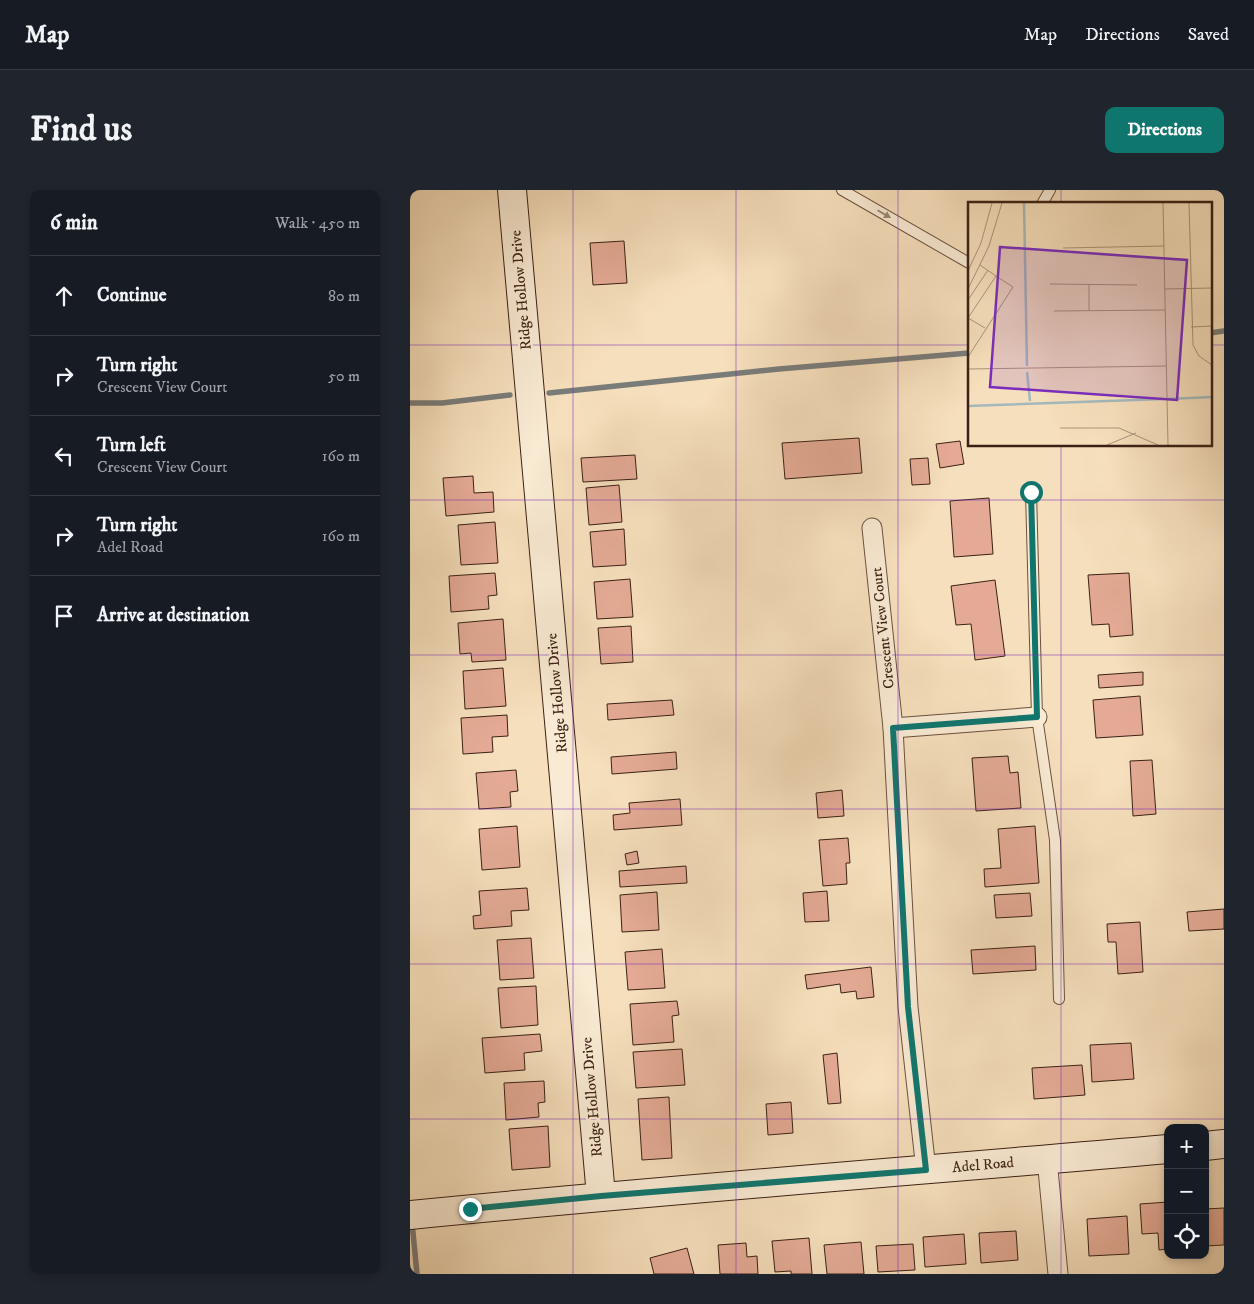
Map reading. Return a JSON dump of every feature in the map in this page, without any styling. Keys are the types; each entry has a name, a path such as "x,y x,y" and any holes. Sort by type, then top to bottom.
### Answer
{"street":[{"name":"Ridge Hollow Drive","path":"512,190 601,1196"},
{"name":"Crescent View Court","path":"872,528 893,728 908,1007 926,1170"},
{"path":"893,728 1037,717"},
{"path":"1209,1146 1224,1144"},
{"name":"Adel Road","path":"410,1215 601,1196 1164,1149"},
{"path":"1047,1159 1058,1274"}],"lane":[{"path":"842,190 968,262"},
{"path":"1043,202 1050,190"},
{"path":"1031,492 1037,717 1055,840 1059,999"}],"building":[{"path":"624,241 627,283 593,285 590,243"},
{"path":"859,438 862,473 785,479 782,443"},
{"path":"960,441 964,464 940,468 936,444"},
{"path":"635,455 637,479 583,482 581,458"},
{"path":"928,458 930,484 912,485 910,459"},
{"path":"473,476 474,493 493,492 494,512 446,516 443,478"},
{"path":"619,485 622,522 589,525 586,488"},
{"path":"989,498 993,554 954,557 950,501"},
{"path":"495,522 498,563 461,565 458,525"},
{"path":"624,529 626,565 593,567 590,532"},
{"path":"495,573 497,595 488,596 489,609 451,612 449,576"},
{"path":"1129,573 1133,635 1110,637 1109,624 1092,625 1088,575"},
{"path":"630,579 633,617 597,619 594,582"},
{"path":"995,580 1005,656 975,660 971,624 956,625 951,586"},
{"path":"503,619 506,660 472,662 471,653 460,654 458,623"},
{"path":"631,626 633,662 601,664 598,628"},
{"path":"503,668 506,706 465,709 463,671"},
{"path":"1143,672 1143,685 1099,688 1098,675"},
{"path":"1140,696 1143,735 1096,738 1093,700"},
{"path":"672,700 674,715 608,720 607,704"},
{"path":"507,715 508,736 492,737 493,752 463,754 461,718"},
{"path":"676,752 677,769 612,774 611,757"},
{"path":"1008,756 1010,773 1018,772 1021,808 976,811 972,758"},
{"path":"1152,760 1156,814 1133,816 1130,761"},
{"path":"516,770 518,791 510,792 511,807 479,809 476,773"},
{"path":"842,790 844,816 818,818 816,793"},
{"path":"680,799 682,825 614,830 613,815 630,813 629,803"},
{"path":"517,826 520,867 482,870 479,829"},
{"path":"1035,826 1039,883 985,887 984,869 1001,868 998,829"},
{"path":"848,838 850,863 846,863 847,884 823,886 819,840"},
{"path":"637,851 639,863 627,865 625,854"},
{"path":"686,866 687,883 620,887 619,871"},
{"path":"527,888 529,910 511,911 512,926 474,929 473,916 481,915 479,891"},
{"path":"827,891 829,921 805,922 803,893"},
{"path":"657,892 659,930 622,932 620,895"},
{"path":"1030,893 1032,916 996,918 994,895"},
{"path":"1224,909 1224,929 1189,931 1187,912"},
{"path":"1140,922 1143,972 1118,974 1116,942 1108,942 1107,924"},
{"path":"531,938 534,978 500,980 497,940"},
{"path":"1035,946 1036,970 973,974 971,950"},
{"path":"662,949 665,988 628,990 625,952"},
{"path":"871,967 874,997 857,999 856,991 841,993 840,984 807,989 805,975"},
{"path":"536,986 538,1025 501,1028 498,988"},
{"path":"677,1001 679,1015 672,1016 674,1042 633,1045 630,1004"},
{"path":"540,1034 542,1051 524,1053 525,1070 485,1073 482,1038"},
{"path":"1131,1043 1134,1079 1092,1082 1090,1045"},
{"path":"682,1049 685,1085 636,1088 633,1052"},
{"path":"837,1053 841,1103 828,1104 823,1055"},
{"path":"1082,1065 1085,1095 1034,1099 1032,1068"},
{"path":"544,1081 545,1102 538,1103 539,1117 506,1120 504,1083"},
{"path":"669,1097 672,1158 642,1160 638,1099"},
{"path":"791,1102 793,1133 768,1135 766,1104"},
{"path":"548,1126 550,1167 512,1170 509,1129"},
{"path":"1164,1202 1164,1249 1159,1250 1158,1233 1142,1234 1140,1204"},
{"path":"1224,1208 1224,1245 1209,1246 1209,1209"},
{"path":"1127,1216 1129,1254 1089,1256 1087,1219"},
{"path":"1016,1231 1018,1260 981,1263 979,1233"},
{"path":"964,1234 966,1264 925,1267 923,1237"},
{"path":"809,1238 812,1274 791,1274 791,1271 775,1272 772,1241"},
{"path":"861,1242 864,1274 827,1274 824,1245"},
{"path":"746,1243 747,1257 757,1256 758,1274 720,1274 718,1245"},
{"path":"913,1244 915,1270 878,1272 876,1246"},
{"path":"687,1248 694,1274 654,1274 650,1258"}],"waterway":[{"path":"1212,333 1224,331"},
{"path":"549,393 779,369 968,353"},
{"path":"410,403 442,403 510,395"},
{"path":"412,1222 417,1274"}],"route":[{"path":"470,1209 601,1196 926,1170 908,1007 893,728 1037,717 1031,492"}]}
